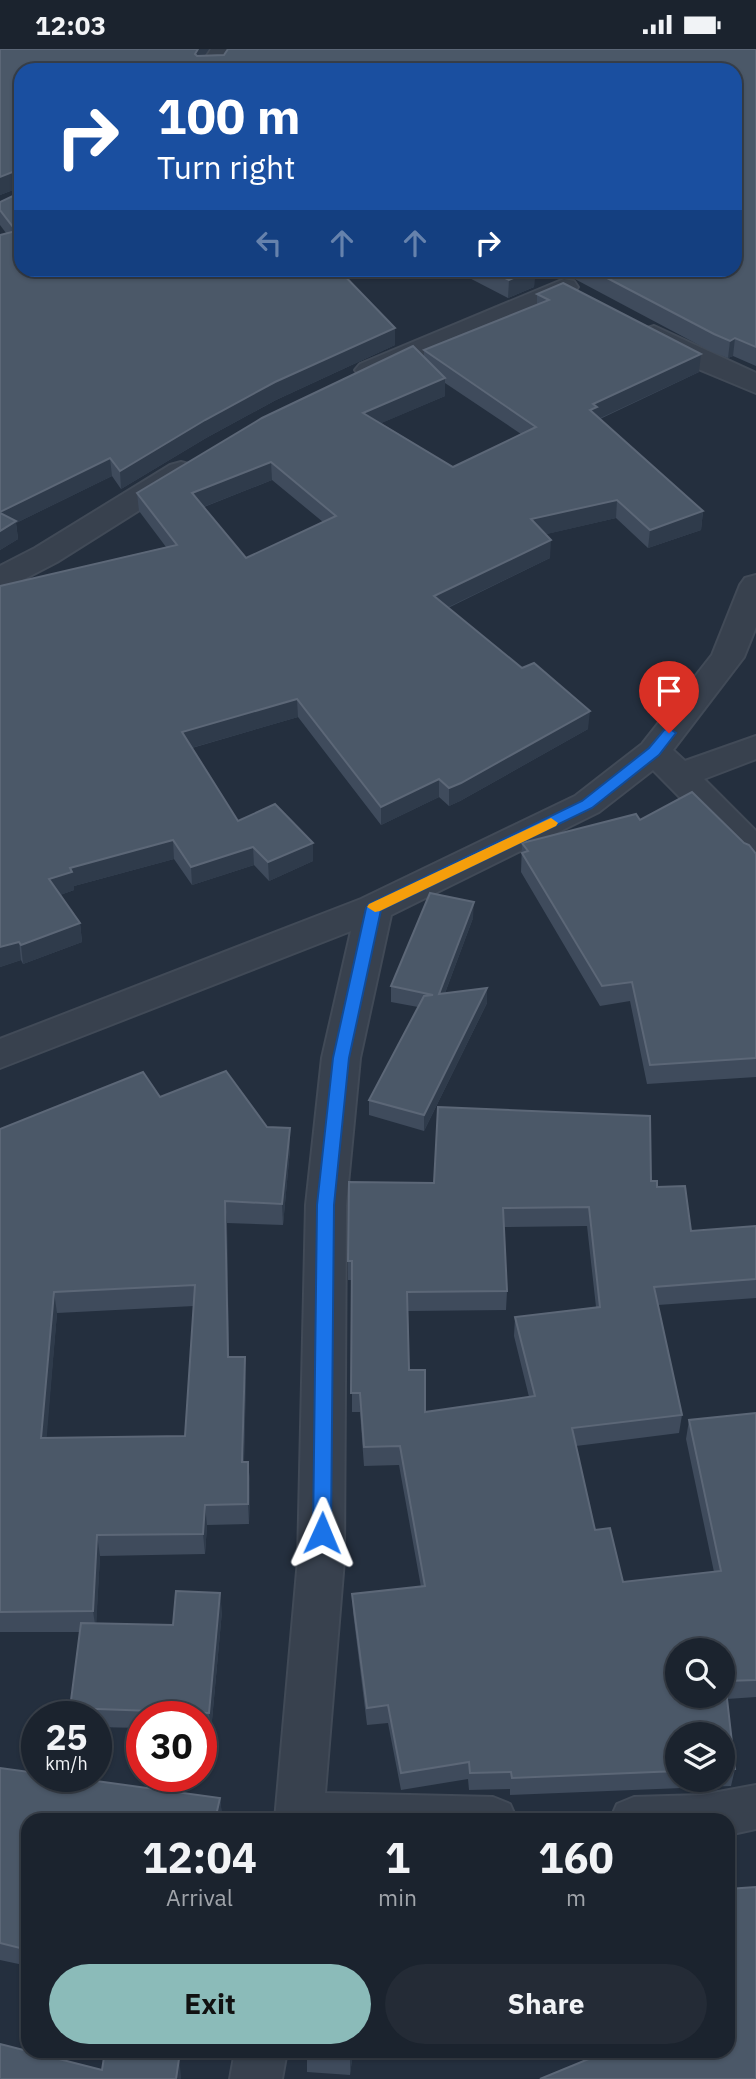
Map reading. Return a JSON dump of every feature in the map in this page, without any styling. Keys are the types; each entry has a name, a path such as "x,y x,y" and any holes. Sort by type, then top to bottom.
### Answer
{"street":[{"path":"214,63 218,55 228,49"},
{"path":"345,383 575,294 542,277"},
{"path":"632,324 701,360 756,384"},
{"path":"0,579 46,555 204,457"},
{"path":"667,763 742,661 756,585"},
{"path":"0,1054 374,908 667,763 756,747"},
{"path":"667,763 756,852"},
{"path":"299,1813 303,1738 321,1560 326,1205 341,1058 374,908"},
{"path":"727,1813 756,1807"},
{"path":"256,2079 260,2058"}],"building":[{"path":"0,49 198,49 195,54 197,56 224,55 228,49 756,49 756,347 735,338 730,341 714,334 605,277 742,277 742,63 14,63 14,171 0,177"},
{"path":"14,195 14,228 0,210 0,202"},
{"path":"14,232 14,277 346,277 395,328 275,382 120,471 110,458 0,512 0,235"},
{"path":"563,283 701,354 593,404 597,407 590,410 703,511 650,530 617,500 531,519 551,540 434,596 522,668 534,663 590,711 461,783 449,788 439,779 381,807 297,699 182,732 238,821 275,804 313,843 268,862 253,847 191,867 173,840 70,868 72,872 49,879 80,923 21,945 19,942 0,947 0,586 177,545 137,493 262,418 413,346 445,378 363,413 453,467 536,427 424,350 549,300 537,294","holes":["271,462 336,516 246,558 192,493"]},
{"path":"0,513 16,521 0,531"},
{"path":"692,792 756,854 756,1058 650,1065 632,982 602,986 522,853 528,851 522,843 636,814 640,820"},
{"path":"430,893 474,902 439,994 487,988 424,1115 369,1100 424,996 433,995 391,986"},
{"path":"226,1071 267,1127 290,1128 282,1204 225,1201 228,1357 245,1357 242,1462 248,1462 248,1504 205,1505 203,1534 97,1535 93,1611 0,1612 0,1129 143,1072 160,1097","holes":["195,1285 185,1436 41,1438 54,1292"]},
{"path":"438,1107 650,1116 651,1181 657,1181 657,1187 685,1186 691,1231 756,1226 756,1279 654,1287 682,1415 572,1428 595,1530 610,1528 623,1582 721,1571 689,1420 756,1413 756,1680 735,1681 735,1638 665,1638 665,1708 728,1708 730,1722 665,1722 665,1772 512,1778 511,1772 470,1773 469,1762 401,1773 388,1705 367,1708 352,1594 425,1586 400,1446 364,1447 360,1393 351,1393 352,1261 348,1261 349,1182 434,1183","holes":["589,1207 600,1307 515,1317 535,1396 425,1412 425,1370 409,1370 407,1292 507,1291 503,1208"]},
{"path":"176,1591 220,1593 210,1701 126,1701 126,1710 112,1710 112,1701 71,1701 81,1623 173,1625"},
{"path":"0,1768 21,1771 21,1792 112,1792 112,1783 126,1785 126,1792 176,1792 220,1798 217,1813 21,1813 21,1948 0,1943"},
{"path":"756,1887 756,2079 540,2079 591,2058 735,2058 735,1888"},
{"path":"0,2044 21,2049 21,2058 55,2058 102,2070 104,2058 179,2059 176,2079 0,2079"}],"slow traffic":[{"path":"375,907 551,823"}],"route":[{"path":"322,1533 326,1205 341,1058 374,908 587,804 654,752 669,733"}]}
